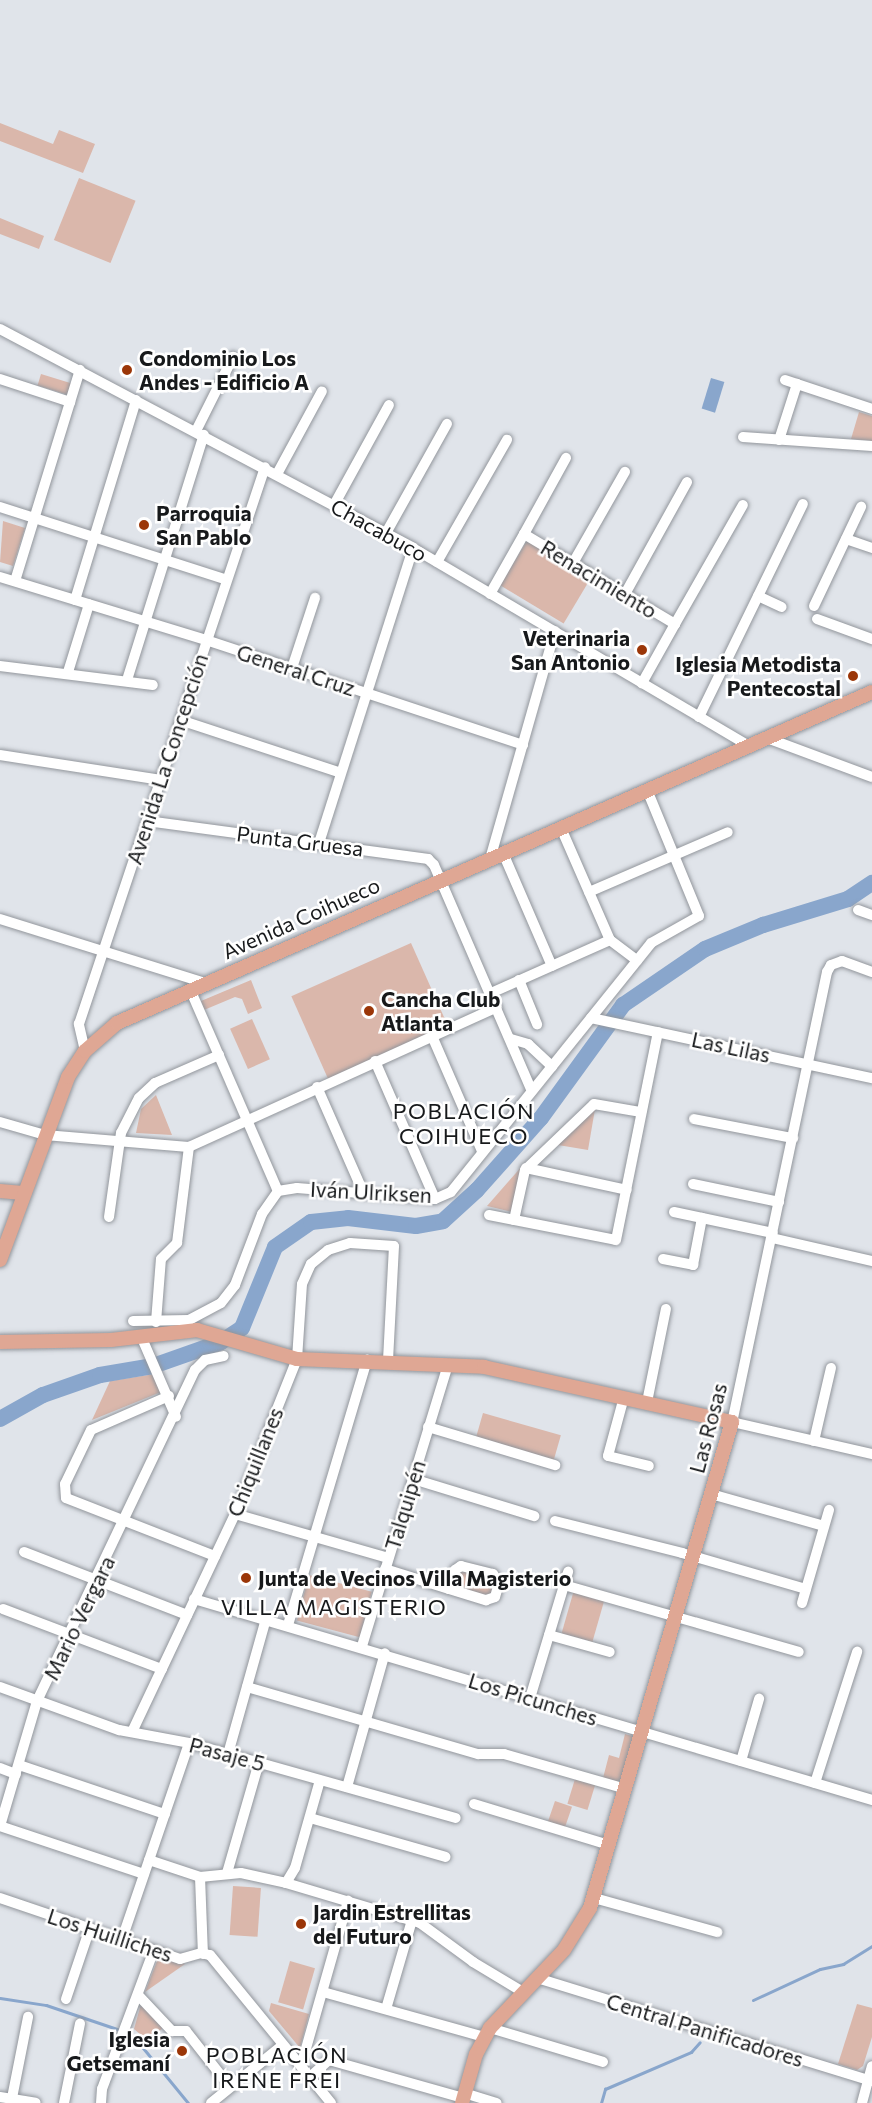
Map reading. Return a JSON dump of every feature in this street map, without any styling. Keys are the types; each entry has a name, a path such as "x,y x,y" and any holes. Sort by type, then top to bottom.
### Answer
{"main road":[{"name":"Avenida Coihueco","path":"0,1260 68,1077 85,1051 117,1023 190,989 872,692"},
{"path":"0,1191 23,1193"},
{"path":"0,1342 141,1336 157,1328 197,1330 297,1359 448,1364 504,1371 732,1422"},
{"name":"Las Rosas","path":"487,2032 572,1940 594,1898 732,1422"},
{"path":"463,2098 487,2032"}],"street":[{"name":"Chacabuco","path":"0,329 265,467 413,548 749,746"},
{"path":"127,680 200,433 233,357"},
{"path":"15,582 80,370"},
{"path":"0,379 70,402"},
{"path":"785,380 872,409"},
{"path":"779,440 797,384"},
{"path":"277,474 322,391"},
{"path":"75,600 136,399"},
{"path":"334,505 389,405"},
{"path":"386,533 447,424"},
{"path":"743,437 872,446"},
{"path":"438,562 507,440"},
{"path":"524,534 566,458"},
{"name":"Avenida La Concepción","path":"85,1051 79,1024 265,467"},
{"path":"573,563 625,472"},
{"path":"625,594 687,482"},
{"path":"699,717 803,504"},
{"path":"675,624 743,505"},
{"path":"0,507 226,580"},
{"path":"814,606 861,507"},
{"name":"Renacimiento","path":"490,594 524,534 675,624 642,683"},
{"path":"846,539 872,548"},
{"path":"319,843 413,548"},
{"name":"General Cruz","path":"0,577 206,640 523,745"},
{"path":"758,596 782,607"},
{"path":"292,668 315,598"},
{"path":"68,672 89,604"},
{"path":"817,619 872,639"},
{"path":"552,966 496,856 523,745 555,632"},
{"path":"0,666 68,672 153,686"},
{"path":"180,720 341,773"},
{"path":"768,738 872,777"},
{"path":"0,755 161,780"},
{"path":"647,790 675,855"},
{"name":"Punta Gruesa","path":"147,821 423,857 434,865 441,880 532,1091"},
{"path":"561,828 610,940 638,960"},
{"path":"589,892 728,832"},
{"name":"Iván Ulriksen","path":"278,1191 435,1199 451,1192 552,1066 596,1019 656,938 699,916 675,855"},
{"path":"858,910 872,915"},
{"path":"0,919 205,983"},
{"path":"490,993 610,940"},
{"name":"Las Rosas","path":"732,1422 827,972 835,963 846,962 872,972"},
{"path":"519,980 537,1024"},
{"path":"134,1321 157,1328 189,1320 221,1303 235,1285 262,1214 278,1191 190,989"},
{"path":"0,1122 45,1135 189,1147 316,1087 497,1007"},
{"name":"Las Lilas","path":"596,1019 872,1078"},
{"path":"489,1215 616,1240 658,1032"},
{"path":"432,1036 482,1151"},
{"path":"511,1039 528,1044 552,1066"},
{"path":"109,1217 119,1140 133,1108 148,1087 219,1055"},
{"path":"375,1061 435,1199"},
{"path":"316,1087 364,1194"},
{"path":"514,1220 526,1168 594,1104 641,1113"},
{"path":"694,1119 793,1138"},
{"path":"157,1328 161,1259 177,1243 189,1147"},
{"path":"526,1168 627,1190"},
{"path":"693,1184 779,1202"},
{"path":"674,1212 872,1262"},
{"path":"663,1259 693,1265 702,1218"},
{"name":"Chiquillanes","path":"132,1732 235,1515 297,1359 302,1284 311,1264 328,1250 350,1243 394,1246 388,1361"},
{"path":"647,1402 666,1309"},
{"path":"141,1336 169,1396 176,1417"},
{"name":"Mario Vergara","path":"0,1826 37,1701 72,1635 198,1366 210,1358 224,1356"},
{"path":"288,1625 367,1360"},
{"name":"Talquipén","path":"362,1646 448,1364"},
{"path":"814,1441 831,1368"},
{"path":"169,1396 91,1430 65,1484 66,1498 215,1556"},
{"path":"624,1397 608,1456 648,1466"},
{"path":"732,1422 872,1454"},
{"path":"428,1427 555,1465"},
{"path":"412,1479 534,1516"},
{"path":"711,1494 824,1526"},
{"path":"802,1603 829,1510"},
{"path":"235,1515 388,1558"},
{"path":"555,1521 693,1556 806,1589"},
{"path":"24,1552 187,1615"},
{"path":"385,1569 449,1589 488,1600 495,1597 499,1582 493,1574 461,1566 455,1570 449,1589"},
{"path":"530,1698 568,1572"},
{"path":"564,1585 799,1652"},
{"name":"Los Picunches","path":"194,1599 362,1646 872,1800"},
{"path":"3,1609 162,1669"},
{"path":"228,1754 266,1619"},
{"path":"549,1635 610,1652"},
{"path":"814,1783 857,1652"},
{"path":"347,1787 385,1653"},
{"name":"Pasaje 5","path":"0,1687 132,1732 189,1743 456,1818"},
{"path":"247,1688 478,1754 501,1753 626,1789"},
{"path":"741,1761 759,1699"},
{"path":"122,1940 189,1743"},
{"path":"227,1873 259,1762"},
{"path":"0,1768 17,1769 165,1814"},
{"path":"286,1883 310,1818 321,1780"},
{"path":"474,1804 609,1845"},
{"path":"310,1818 446,1857"},
{"path":"0,1826 144,1874"},
{"path":"149,1860 200,1877 227,1873 286,1883 412,1920 523,1992"},
{"path":"200,1877 203,1953"},
{"name":"Los Huilliches","path":"0,1898 180,1959 203,1953 210,1956 328,2099"},
{"path":"594,1898 717,1932"},
{"path":"301,2067 348,1901"},
{"path":"386,2009 412,1920"},
{"path":"66,1999 90,1928"},
{"path":"101,2103 102,2089 128,2024 153,1950"},
{"name":"Central Panificadores","path":"537,1978 870,2081"},
{"path":"323,1992 603,2062"},
{"path":"138,1995 167,2034 186,2031 230,2087"},
{"path":"12,2101 28,2017"},
{"path":"64,2103 80,2024"},
{"path":"211,2103 283,2044"},
{"path":"310,2077 329,2060 463,2098 496,2103"},
{"path":"862,2103 870,2081 872,2066"},
{"path":"0,2097 12,2101 36,2103"},
{"path":"314,2103 328,2099"}],"shaded area":[{"path":"0,123 53,144 59,130 95,144 83,173 0,141"},
{"path":"79,178 136,201 110,263 54,240"},
{"path":"0,218 44,236 39,249 0,234"},
{"path":"41,374 74,384 70,395 37,385"},
{"path":"859,412 872,416 872,441 851,439"},
{"path":"3,521 25,528 13,566 0,562"},
{"path":"528,539 591,577 564,623 500,585"},
{"name":"Cancha Club Atlanta","path":"411,943 449,1028 329,1081 291,996"},
{"path":"251,980 262,1008 248,1014 242,999 235,997 204,1010 201,1001"},
{"path":"252,1019 270,1059 248,1069 230,1029"},
{"path":"156,1095 172,1135 136,1133 141,1109"},
{"path":"595,1109 588,1150 558,1145"},
{"path":"523,1165 512,1212 487,1206"},
{"path":"155,1374 161,1392 92,1420 110,1381"},
{"path":"483,1413 561,1435 554,1460 476,1438"},
{"path":"460,1571 493,1578 496,1582 492,1593 487,1596 459,1587"},
{"path":"309,1575 372,1592 360,1637 297,1620"},
{"path":"574,1590 605,1599 592,1642 562,1633"},
{"path":"625,1734 639,1738 626,1784 603,1778 609,1755 619,1758"},
{"path":"575,1779 595,1785 587,1810 567,1804"},
{"path":"555,1801 572,1807 565,1829 548,1823"},
{"path":"233,1886 261,1888 258,1937 230,1935"},
{"path":"159,1956 185,1964 145,1992"},
{"path":"290,1961 315,1968 303,2010 278,2002"},
{"path":"271,2003 309,2014 300,2048 269,2011"},
{"path":"141,2004 164,2027 148,2041 134,2029"},
{"path":"857,2004 872,2008 872,2037 863,2066 857,2070 838,2064"}],"water":[{"path":"711,378 724,382 715,413 702,409"}],"waterway":[{"path":"0,1419 43,1395 100,1375 153,1366 221,1342 242,1328 275,1247 311,1222 348,1218 416,1226 443,1221 477,1190 541,1118 623,1005 705,949 763,925 848,899 872,883"},
{"path":"753,2000 820,1969 843,1964 872,1946"},
{"path":"0,1998 46,2005 120,2030"},
{"path":"126,2033 134,2037 188,2103"},
{"path":"601,2103 605,2089 691,2052 700,2042"}],"place":[{"name":"Condominio Los Andes - Edificio A","path":"127,370"},
{"name":"Parroquia San Pablo","path":"144,525"},
{"name":"Veterinaria San Antonio","path":"642,650"},
{"name":"Iglesia Metodista Pentecostal","path":"853,676"},
{"name":"Cancha Club Atlanta","path":"369,1011"},
{"name":"Junta de Vecinos Villa Magisterio","path":"246,1578"},
{"name":"Jardin Estrellitas del Futuro","path":"301,1924"},
{"name":"Iglesia Getsemaní","path":"182,2051"}],"district":[{"name":"POBLACIÓN COIHUECO","path":"464,1122"},
{"name":"VILLA MAGISTERIO","path":"334,1607"},
{"name":"POBLACIÓN IRENE FREI","path":"277,2066"}]}
